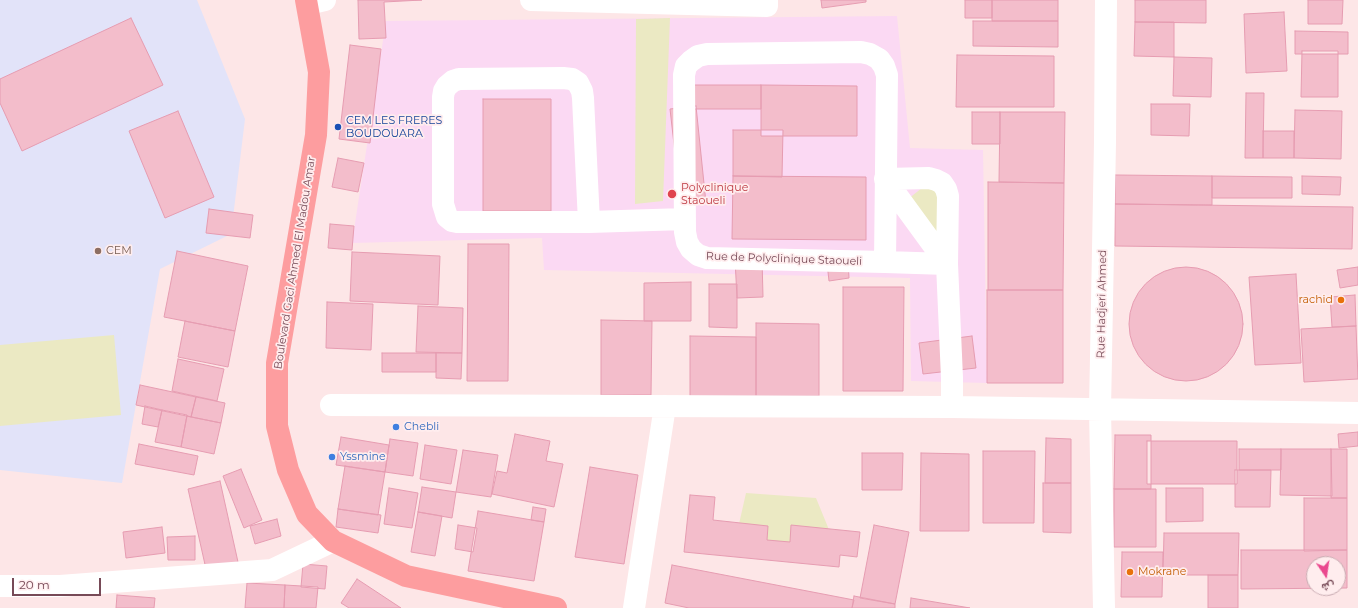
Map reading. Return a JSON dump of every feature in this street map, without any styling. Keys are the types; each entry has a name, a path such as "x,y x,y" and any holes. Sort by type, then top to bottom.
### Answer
{"main road":[{"name":"Boulevard Gaci Ahmed El Madou Amar","path":"313,1 320,72 316,135 277,363 277,426 288,470 307,514 333,541 406,576 556,608"}],"street":[{"path":"531,0 767,6 767,0"},
{"name":"Rue Hadjeri Ahmed","path":"1104,608 1100,410 1106,0"},
{"name":"Rue de Polyclinique Staoueli","path":"886,262 885,179 887,75 884,66 879,59 870,54 861,52 707,54 698,56 691,61 686,66 684,75 685,219 687,242 698,255 707,258 947,264"},
{"path":"589,222 583,98 582,91 578,83 572,79 563,78 459,79 453,81 447,86 443,97 443,204 447,217 452,221 589,222 685,219"},
{"path":"885,179 928,178 942,183 946,189 948,196 947,264 952,407"},
{"path":"885,179 947,264"},
{"path":"331,405 952,407 1358,413"},
{"path":"634,608 665,406"},
{"path":"0,586 60,586 272,570 333,541"}],"shaded area":[{"name":"CEM","path":"0,0 197,0 245,119 231,234 160,269 122,483 0,470"},
{"name":"Polyclinique Staoueli","path":"897,16 910,148 983,150 987,383 911,381 910,278 544,270 542,238 352,243 386,21"},
{"path":"670,18 663,201 635,204 636,19"},
{"path":"922,188 942,190 940,244 908,199"},
{"path":"114,335 121,415 0,426 0,345"},
{"path":"746,493 816,498 832,537 781,553 739,524"}],"building":[{"path":"358,0 422,0 384,2 386,38 359,39"},
{"path":"821,0 866,0 866,2 822,8"},
{"path":"965,0 992,0 992,18 965,18"},
{"path":"992,0 1058,0 1058,21 992,21"},
{"path":"1135,0 1206,0 1206,23 1135,22"},
{"path":"1308,0 1343,0 1342,24 1308,24"},
{"path":"1284,12 1287,71 1246,73 1244,14"},
{"path":"131,18 163,85 22,151 0,103 0,79"},
{"path":"973,21 1058,21 1058,47 973,46"},
{"path":"1135,22 1174,22 1174,57 1134,56"},
{"path":"1295,31 1348,32 1348,54 1295,54"},
{"path":"350,45 381,49 370,143 339,139"},
{"path":"1302,51 1338,51 1338,97 1301,97"},
{"path":"957,55 1054,56 1054,107 956,107"},
{"path":"1174,57 1212,58 1211,97 1173,96"},
{"path":"692,85 761,85 761,109 692,109"},
{"path":"761,85 857,86 857,136 761,136"},
{"path":"1246,93 1264,93 1263,158 1245,158"},
{"path":"483,99 551,99 551,211 483,211"},
{"path":"1151,104 1190,104 1189,136 1151,135"},
{"path":"696,106 706,203 681,206 670,109"},
{"path":"1295,110 1342,111 1341,159 1294,158"},
{"path":"178,111 214,197 165,218 129,131"},
{"path":"972,112 1000,112 1000,144 972,144"},
{"path":"1000,112 1065,112 1064,183 999,182"},
{"path":"733,130 783,130 782,177 733,176"},
{"path":"1263,131 1294,131 1294,158 1263,158"},
{"path":"338,158 364,163 358,192 332,187"},
{"path":"1115,175 1212,176 1212,205 1115,204"},
{"path":"733,176 866,177 866,240 732,239"},
{"path":"1212,176 1292,177 1292,198 1212,198"},
{"path":"1302,176 1341,177 1340,195 1302,194"},
{"path":"988,182 1064,183 1063,290 988,290"},
{"path":"1115,204 1353,207 1352,249 1115,246"},
{"path":"209,209 253,215 250,238 206,233"},
{"path":"330,224 354,226 352,250 328,248"},
{"path":"468,244 509,244 508,381 467,381"},
{"path":"177,251 248,266 235,331 164,317"},
{"path":"352,252 440,256 438,305 350,301"},
{"path":"762,258 763,297 737,298 735,259"},
{"path":"848,261 849,278 829,281 827,263"},
{"path":"1186,267 1197,268 1208,272 1218,277 1226,284 1233,292 1238,302 1242,313 1242,335 1238,346 1233,356 1226,364 1218,371 1208,376 1197,380 1186,381 1175,380 1164,376 1154,371 1146,364 1139,356 1134,346 1130,335 1129,324 1130,313 1134,302 1139,292 1146,284 1154,277 1164,272 1175,268"},
{"path":"1358,267 1358,285 1340,288 1337,270"},
{"path":"1296,274 1301,363 1255,365 1249,277"},
{"path":"691,282 691,321 644,321 644,283"},
{"path":"709,284 737,284 737,328 709,327"},
{"path":"843,287 904,287 903,391 843,391"},
{"path":"987,290 1063,290 1063,383 987,383"},
{"path":"1355,295 1356,326 1332,327 1330,297"},
{"path":"327,302 373,304 371,350 326,348"},
{"path":"418,306 463,308 462,353 416,352"},
{"path":"601,320 652,321 651,395 601,395"},
{"path":"185,321 235,331 228,367 178,357"},
{"path":"756,323 819,324 819,396 756,396"},
{"path":"1356,326 1358,379 1304,382 1301,329"},
{"path":"690,336 756,337 756,396 690,396"},
{"path":"972,336 976,368 923,374 919,343"},
{"path":"382,353 436,353 436,372 382,372"},
{"path":"436,353 462,353 461,379 436,378"},
{"path":"178,359 224,369 217,401 172,391"},
{"path":"140,385 196,397 191,417 136,405"},
{"path":"196,397 225,403 221,423 191,417"},
{"path":"145,406 162,410 158,427 142,424"},
{"path":"162,410 187,415 181,447 155,442"},
{"path":"187,416 221,423 214,454 181,447"},
{"path":"1358,432 1358,446 1339,448 1338,434"},
{"path":"515,434 550,441 546,461 563,464 554,507 492,494 497,471 507,473"},
{"path":"1115,435 1151,435 1151,489 1114,489"},
{"path":"341,437 389,445 385,472 336,465"},
{"path":"1046,438 1071,439 1071,483 1045,483"},
{"path":"390,439 418,443 413,476 385,472"},
{"path":"1147,441 1237,441 1237,484 1147,484"},
{"path":"139,444 198,456 194,475 135,464"},
{"path":"425,445 457,450 451,484 420,479"},
{"path":"1239,449 1281,449 1281,470 1239,470"},
{"path":"1281,449 1331,449 1332,496 1280,495"},
{"path":"1331,449 1347,449 1347,498 1331,498"},
{"path":"463,450 498,455 491,497 456,492"},
{"path":"983,451 1035,451 1034,523 983,523"},
{"path":"862,453 903,453 902,490 862,490"},
{"path":"921,453 969,454 969,531 920,531"},
{"path":"345,466 385,472 378,515 338,509"},
{"path":"590,467 638,475 624,564 575,557"},
{"path":"241,469 262,520 244,528 223,476"},
{"path":"1235,470 1271,470 1270,507 1235,507"},
{"path":"220,481 238,562 206,569 188,489"},
{"path":"1043,483 1071,483 1071,533 1043,532"},
{"path":"422,487 456,492 452,518 418,512"},
{"path":"389,488 418,493 412,528 384,524"},
{"path":"1166,488 1203,488 1203,521 1166,522"},
{"path":"1114,489 1156,489 1156,547 1114,547"},
{"path":"690,495 715,497 713,520 768,526 767,540 790,542 791,525 860,532 857,557 840,555 839,567 684,552"},
{"path":"1304,498 1347,498 1347,550 1304,551"},
{"path":"533,507 546,509 544,522 531,520"},
{"path":"338,509 381,515 378,533 336,527"},
{"path":"478,511 544,522 534,581 468,571"},
{"path":"418,512 442,516 435,556 411,552"},
{"path":"277,519 281,536 255,544 250,526"},
{"path":"458,525 477,528 473,552 455,549"},
{"path":"874,525 909,532 895,604 860,598"},
{"path":"162,527 165,553 126,558 123,532"},
{"path":"1164,533 1239,533 1238,575 1163,575"},
{"path":"195,536 195,560 168,560 167,537"},
{"path":"1241,550 1347,550 1347,588 1346,556 1306,556 1306,588 1241,589"},
{"path":"1122,552 1163,552 1162,597 1121,597"},
{"path":"303,564 327,566 325,589 301,587"},
{"path":"672,565 854,600 852,608 689,608 665,603"},
{"path":"1208,575 1238,575 1238,608 1208,608"},
{"path":"357,579 401,608 349,608 341,603"},
{"path":"247,583 285,585 284,608 245,608"},
{"path":"285,585 318,587 316,608 284,608"},
{"path":"117,595 155,598 154,608 116,608"},
{"path":"854,596 895,604 895,608 852,608"},
{"path":"911,598 970,608 910,608"}],"place":[{"name":"CEM LES FRERES BOUDOUARA","path":"338,127"},
{"name":"Polyclinique Staoueli","path":"672,194"},
{"name":"CEM","path":"98,251"},
{"name":"rachid","path":"1341,300"},
{"name":"Chebli","path":"396,427"},
{"name":"Yssmine","path":"332,457"},
{"name":"Mokrane","path":"1130,572"}]}
